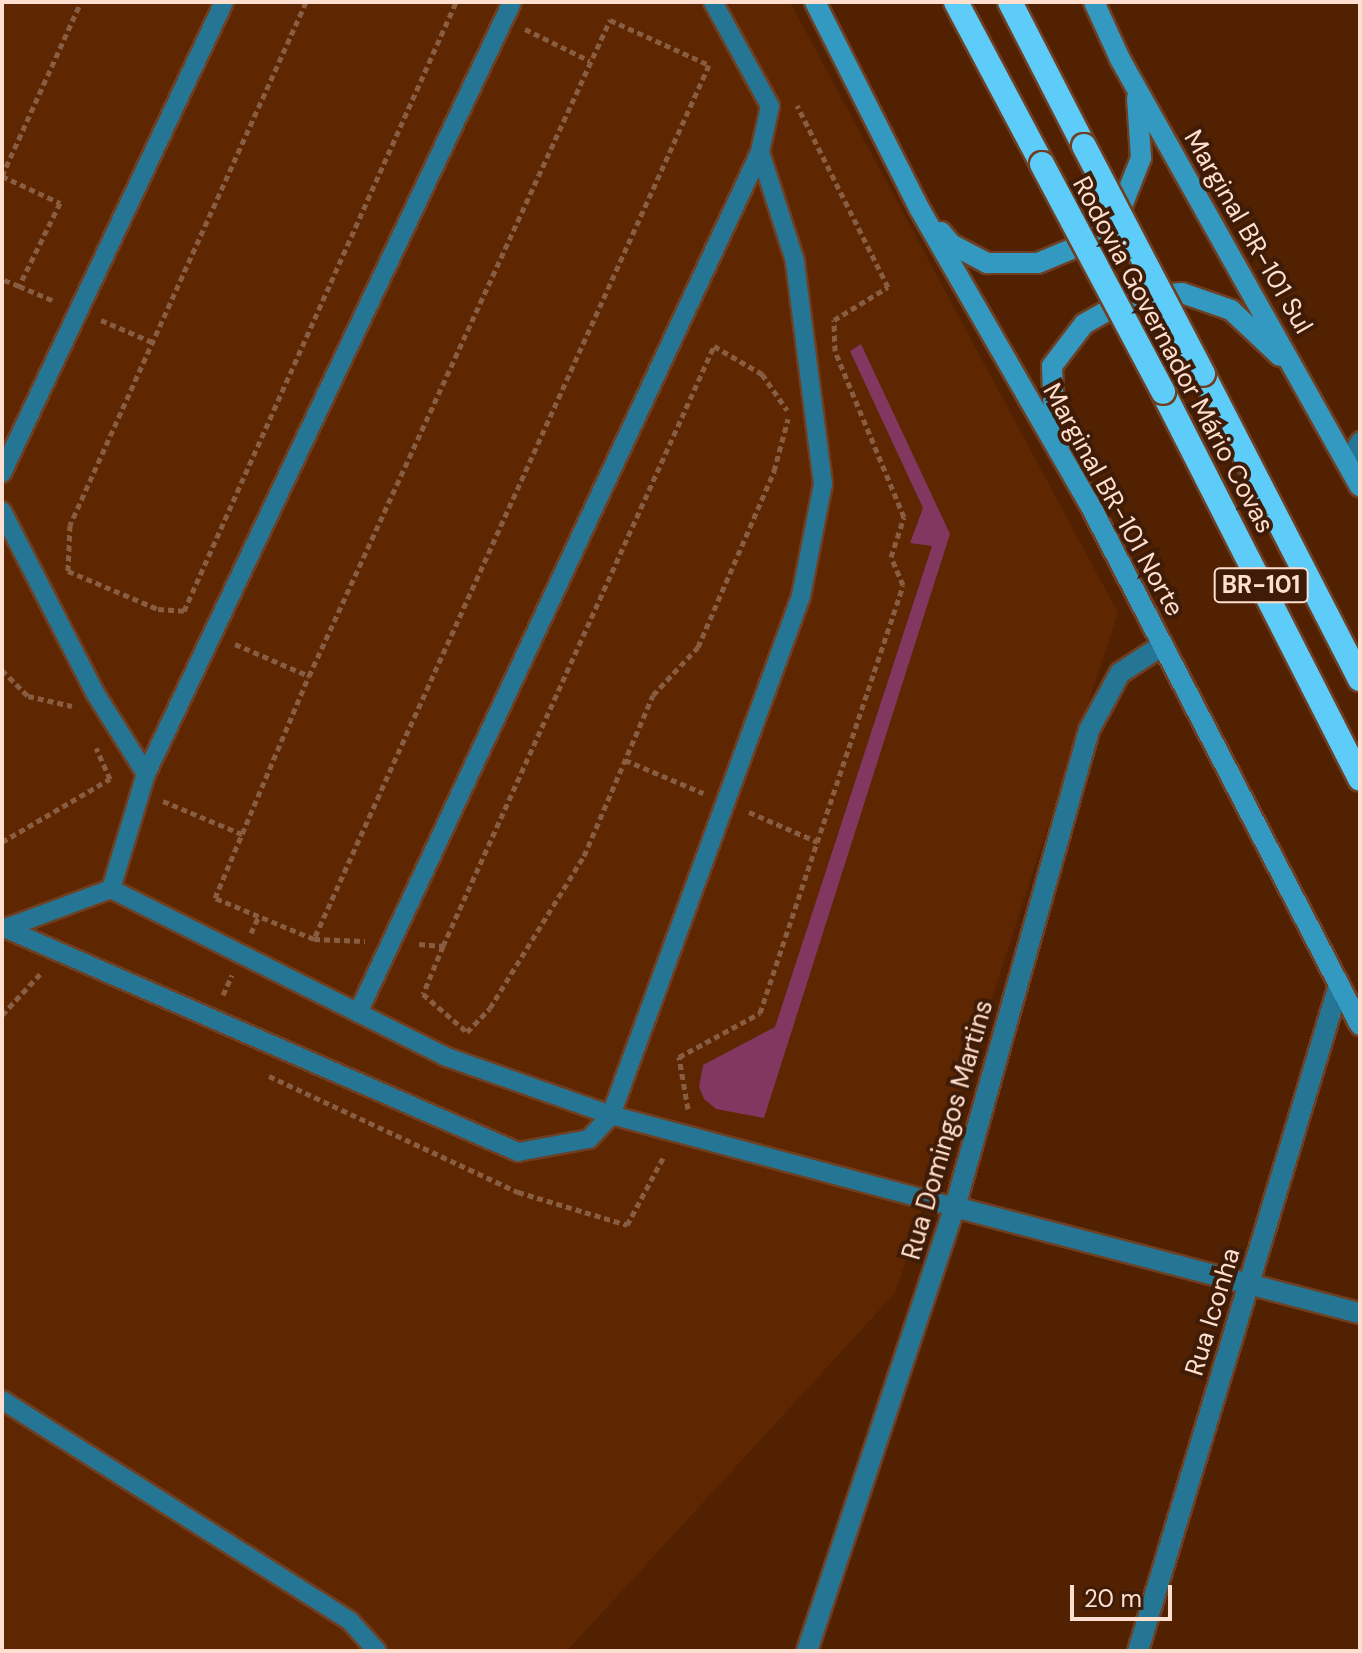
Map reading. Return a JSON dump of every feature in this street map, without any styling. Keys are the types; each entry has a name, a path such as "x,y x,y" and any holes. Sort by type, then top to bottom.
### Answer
{"highway":[{"path":"947,2 1000,84"},
{"name":"Rodovia Governador Mário Covas","path":"956,2 1163,392 1360,779"},
{"name":"Rodovia Governador Mário Covas","path":"1013,2 1084,146 1360,679"}],"main road":[{"name":"Marginal BR-101 Norte","path":"815,2 919,208 1090,505 1338,988 1360,1025"},
{"name":"Marginal BR-101 Sul","path":"1094,2 1120,59 1360,486"},
{"path":"919,208 951,244 987,263 1038,263 1086,243 1122,206 1141,158 1141,107 1120,59"},
{"path":"1090,505 1054,414 1052,366 1084,324 1130,298 1182,293 1231,310 1300,376"}],"street":[{"name":"Rua Domingos Martins","path":"807,1651 955,1207 1089,730 1120,673 1163,645"},
{"name":"Rua Iconha","path":"1138,1651 1338,988"},
{"path":"955,1207 1360,1313"}],"lane":[{"path":"2,473 224,2"},
{"path":"358,1013 760,152 770,106 713,2"},
{"path":"111,889 143,783 508,10"},
{"path":"4,928 518,1152 589,1139 611,1115 801,596 823,484 795,261 760,152"},
{"path":"1347,462 1360,441"},
{"path":"2,511 143,783"},
{"path":"4,928 111,889 444,1056 611,1115 955,1207"},
{"path":"2,1400 350,1621 377,1651"}],"path":[{"path":"2,279 19,286 60,203 2,176 81,2"},
{"path":"306,2 70,525 68,571 158,609 184,611 212,634 309,676"},
{"path":"184,611 456,2"},
{"path":"508,10 590,61"},
{"path":"314,939 709,65 610,20 309,676 215,898 314,939 371,942"},
{"path":"260,1071 518,1192 627,1225 689,1111 679,1057 760,1013 903,585 891,557 904,517 835,351 834,320 888,287 790,93"},
{"path":"714,346 746,361 762,374 789,413 774,471 698,647 653,695 584,856 490,1008 467,1032 423,994 443,946 714,346"},
{"path":"2,670 28,696 76,707"},
{"path":"90,736 110,779"},
{"path":"2,842 110,779 143,783 242,834"},
{"path":"414,944 443,946"},
{"path":"2,1015 46,968"}],"shaded area":[{"path":"2,2 790,2 1118,613 895,1293 567,1651 2,1651"},
{"path":"861,344 950,534 764,1118 716,1109 704,1099 699,1087 703,1065 775,1027 932,546 910,543 923,508 850,351"}]}
